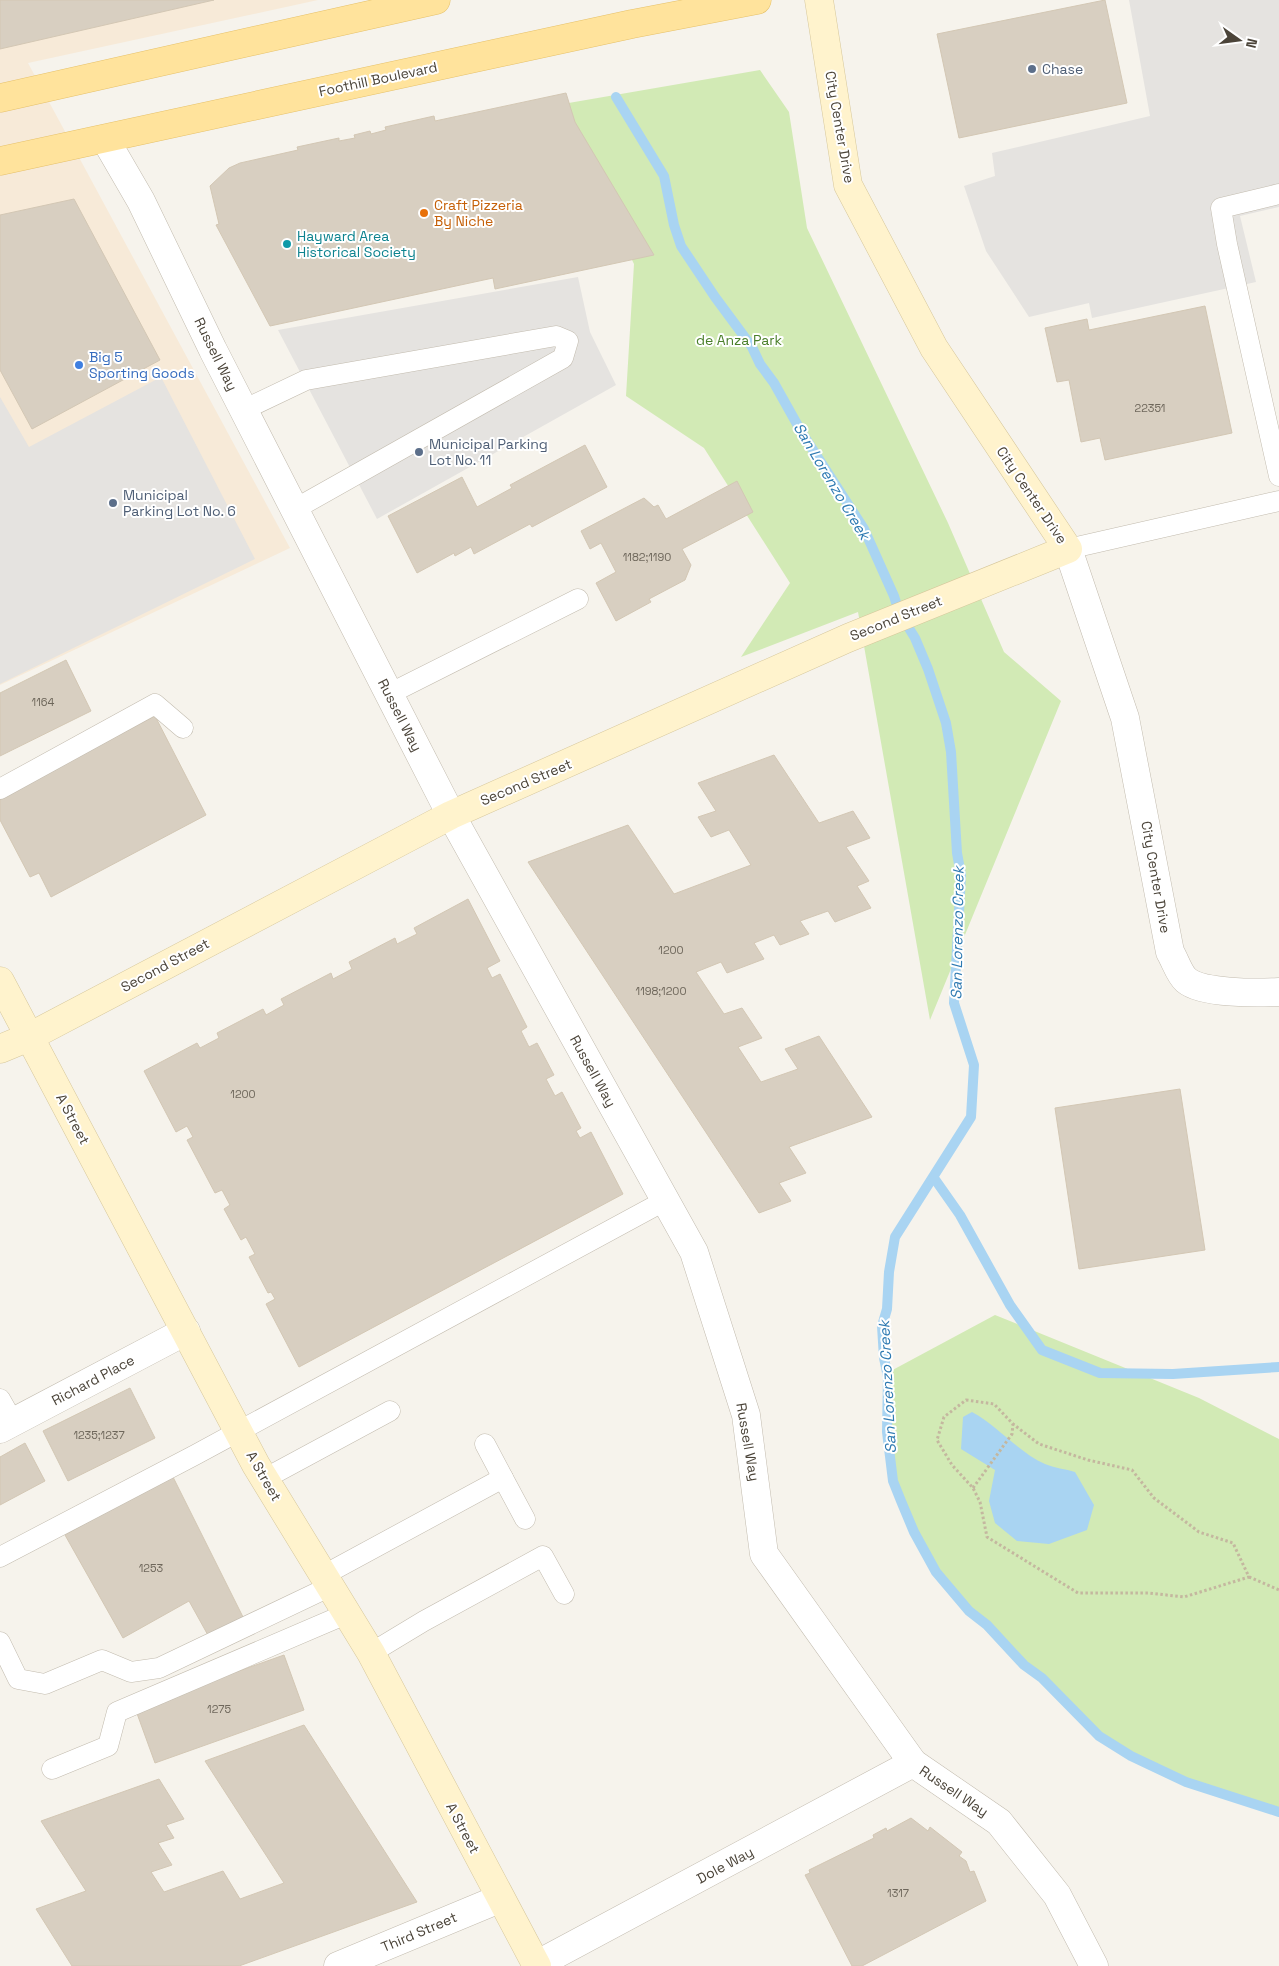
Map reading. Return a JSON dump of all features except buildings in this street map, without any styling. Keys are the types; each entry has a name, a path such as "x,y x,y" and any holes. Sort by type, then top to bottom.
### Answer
{"main road":[{"path":"0,98 436,0"},
{"name":"Foothill Boulevard","path":"0,161 623,26 757,0"}],"street":[{"name":"City Center Drive","path":"819,0 848,185 934,348 1068,549 1125,718 1170,952 1186,980 1207,989 1254,994 1279,992"},
{"name":"Russell Way","path":"104,139 141,201 243,410 451,815 694,1252 746,1415 764,1554 913,1763 999,1822 1057,1895 1094,1966"},
{"name":"Second Street","path":"0,1049 29,1037 451,815 848,638 1068,549"},
{"name":"A Street","path":"0,981 264,1480 371,1653 537,1966"},
{"name":"Richard Place","path":"7,1426 186,1331"},
{"name":"Dole Way","path":"537,1966 913,1763"},
{"name":"Third Street","path":"354,1963 500,1898"}],"lane":[{"path":"1279,194 1221,208 1231,264 1279,476"},
{"path":"243,410 306,380 556,336 568,341 563,358 294,509"},
{"path":"1068,549 1279,501"},
{"path":"389,694 578,599"},
{"path":"0,788 155,704 184,728"},
{"path":"0,1557 666,1200"},
{"path":"0,1399 7,1426"},
{"path":"264,1480 390,1411"},
{"path":"485,1444 525,1519"},
{"path":"0,1642 18,1679 45,1684 102,1660 131,1672 159,1668 328,1581 503,1478"},
{"path":"371,1653 424,1620 542,1556 564,1594"},
{"path":"52,1769 108,1746 118,1712 346,1614"}],"path":[{"path":"1249,1577 1233,1543 1199,1532 1154,1498 1132,1470 1088,1460 1039,1444 1013,1424 994,1404 966,1400 944,1417 936,1440 952,1465 973,1488 980,1502 987,1537 1078,1593 1149,1593 1184,1597 1249,1577 1279,1590"},
{"path":"973,1488 984,1470 1012,1434 1013,1424"}],"shaded area":[{"path":"0,0 318,0 28,63 290,548 0,685"},
{"path":"1129,0 1279,0 1279,207 1240,216 1256,282 1092,318 1089,303 1029,317 986,251 964,186 995,176 992,153 1150,116"},
{"name":"Municipal Parking Lot No. 11","path":"578,277 590,332 616,385 377,519 278,330"},
{"name":"Municipal Parking Lot No. 6","path":"161,377 255,559 0,684 0,397 29,447"}],"green space":[{"name":"de Anza Park","path":"760,70 789,112 807,228 948,523 1004,652 1061,701 930,1020 858,612 741,657 790,583 704,448 626,396 634,264 557,105"},
{"path":"995,1315 1199,1398 1279,1439 1279,1812 1209,1791 1131,1756 1099,1736 1042,1678 1024,1665 987,1625 966,1612 935,1572 914,1532 893,1481 887,1432 887,1373"}],"water":[{"path":"972,1412 991,1424 1035,1459 1075,1472 1094,1505 1087,1530 1049,1544 1017,1541 995,1523 989,1501 995,1470 961,1449 963,1417"}],"waterway":[{"name":"San Lorenzo Creek","path":"616,97 664,176 674,225 681,246 715,297 752,347 760,364 774,383 802,433 864,529 894,596 899,612 915,638 928,669 946,723 951,752 957,853 961,875 954,1003 974,1065 971,1117 895,1237 889,1272 887,1309 882,1326 884,1358 888,1377 887,1432 893,1481 914,1532 936,1572 969,1611 987,1625 1024,1665 1042,1678 1099,1736 1131,1756 1186,1782 1279,1812"},
{"path":"934,1178 960,1215 1010,1305 1042,1350 1100,1373 1173,1374 1279,1367"}],"place":[{"name":"Chase","path":"1032,69"},
{"name":"Craft Pizzeria By Niche","path":"424,213"},
{"name":"Hayward Area Historical Society","path":"287,244"},
{"name":"Big 5 Sporting Goods","path":"79,365"},
{"name":"Municipal Parking Lot No. 11","path":"419,452"},
{"name":"Municipal Parking Lot No. 6","path":"113,503"}]}
